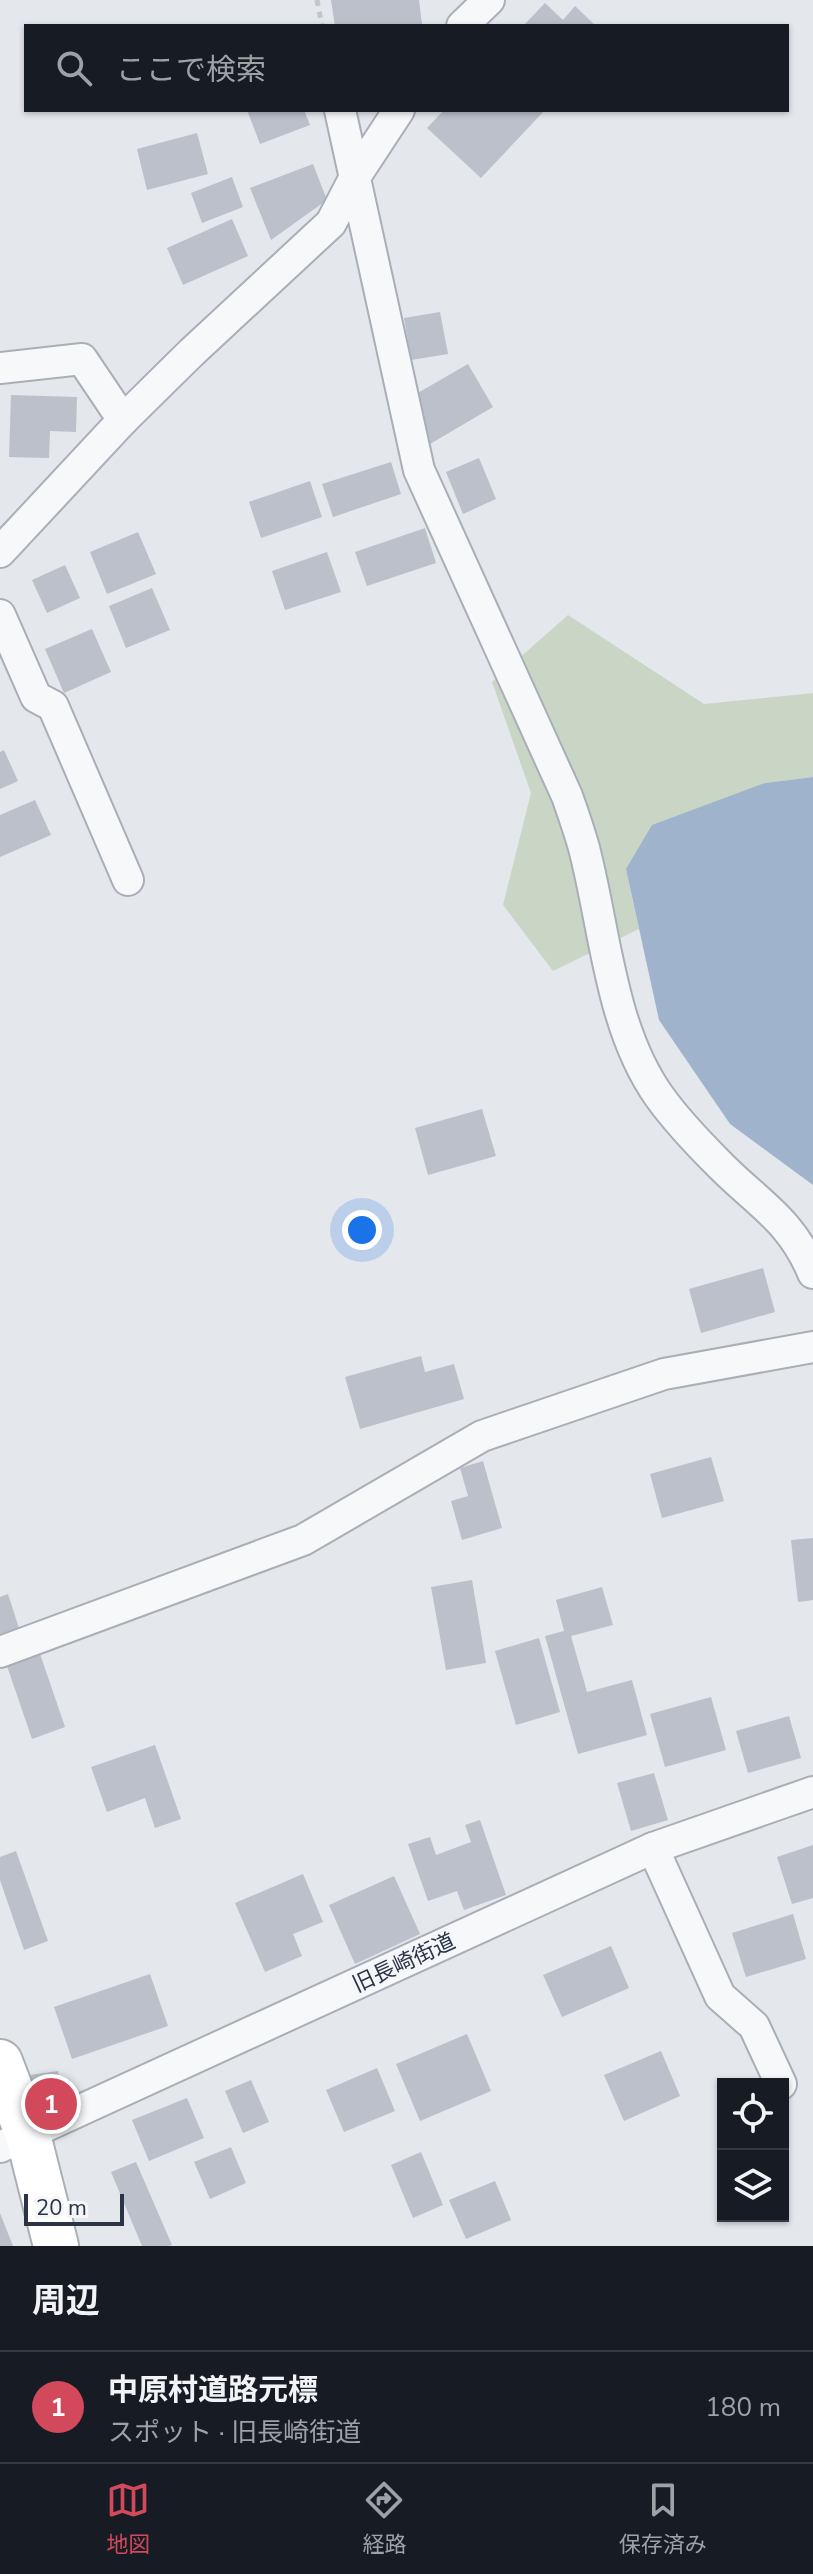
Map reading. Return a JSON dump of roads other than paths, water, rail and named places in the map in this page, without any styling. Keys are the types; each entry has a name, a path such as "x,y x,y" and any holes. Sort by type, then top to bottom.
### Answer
{"main road":[{"path":"0,2062 14,2141 56,2246"}],"street":[{"path":"464,24 489,0"},
{"path":"340,112 419,470 567,796 584,847 616,994 637,1056 659,1096 720,1165 775,1213 803,1248 813,1273"},
{"path":"0,552 123,420 331,223 355,177 398,112"},
{"path":"0,368 82,359 123,420"},
{"path":"0,615 36,697 53,706 128,880"},
{"path":"0,1652 303,1540 482,1436 664,1374 813,1347"},
{"name":"旧長崎街道","path":"14,2141 653,1848 813,1792"},
{"path":"653,1848 720,1996 754,2026 778,2078"}],"water":[{"path":"813,777 813,1185 730,1124 659,1020 626,869 652,825 765,783"}],"place":[{"name":"中原村道路元標","path":"51,2104"}]}
